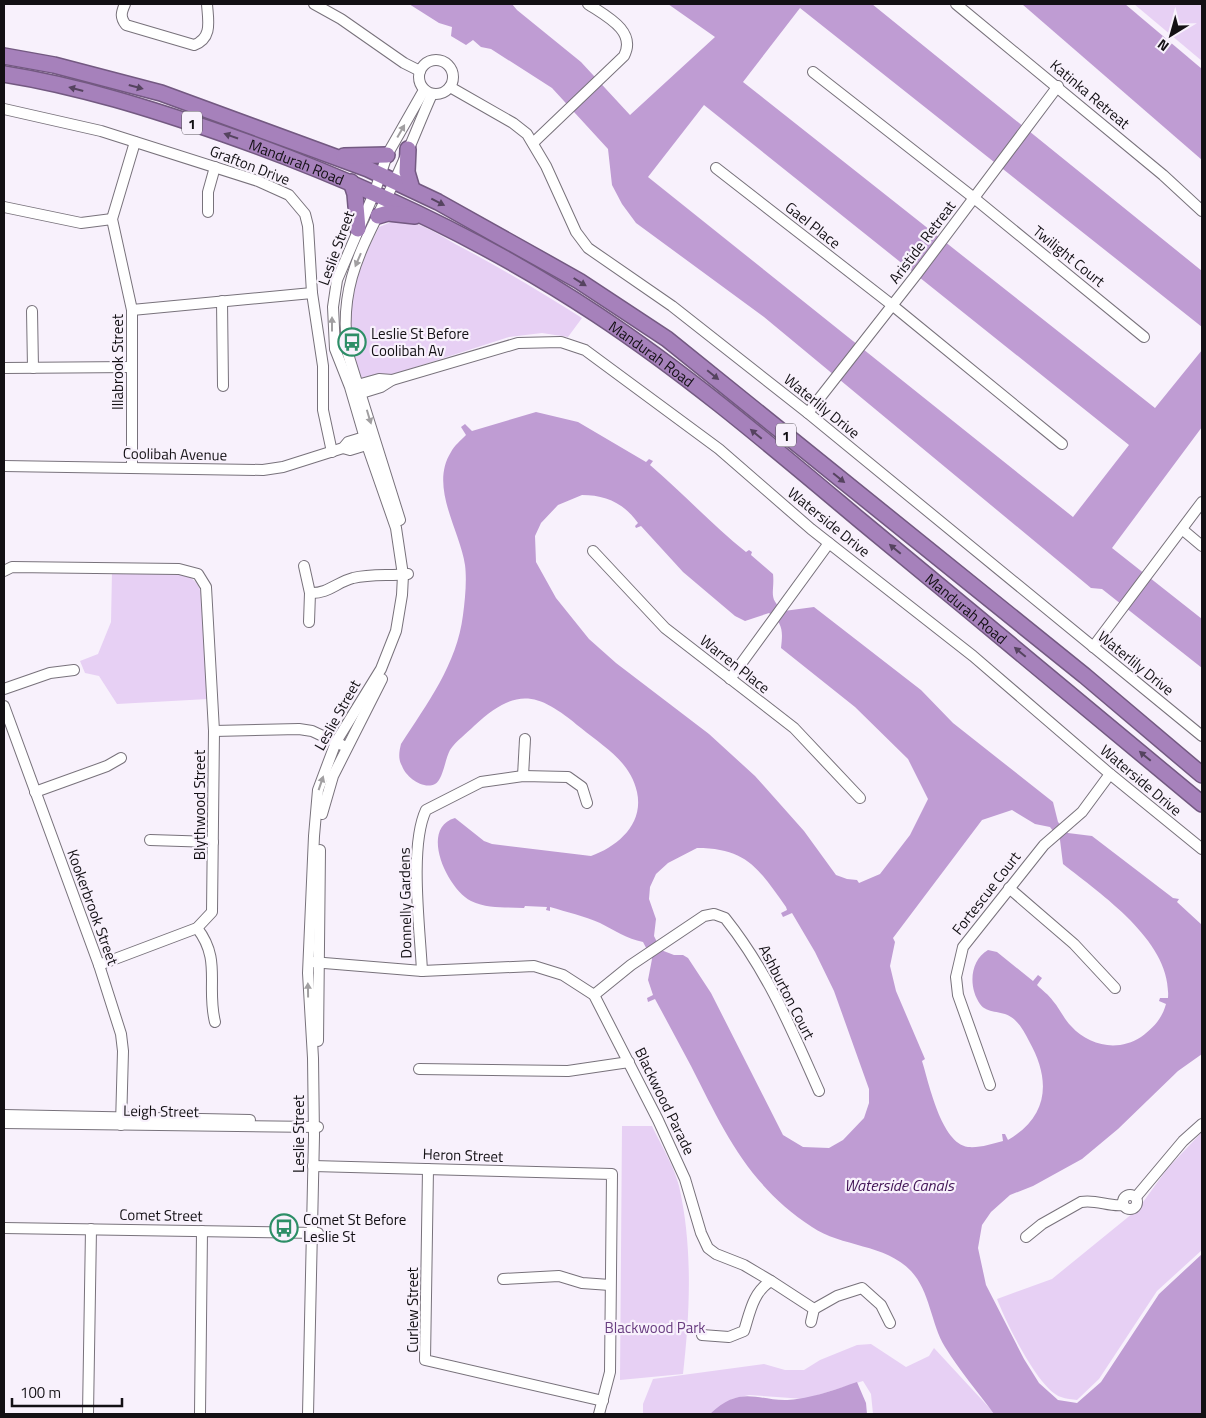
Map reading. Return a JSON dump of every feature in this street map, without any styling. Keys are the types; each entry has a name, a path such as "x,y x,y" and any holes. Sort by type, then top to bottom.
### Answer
{"highway":[{"name":"Mandurah Road","path":"4,56 54,65 161,93 333,156 412,189 495,232 579,281 667,339 1085,676 1202,775"},
{"name":"Mandurah Road","path":"4,74 48,81 156,110 290,157 381,194 539,278 651,351 743,423 1202,804"},
{"path":"408,149 407,172 412,189"},
{"path":"333,156 387,155"},
{"path":"351,182 355,194 358,229"},
{"path":"378,216 400,214 429,219"}],"street":[{"path":"125,4 121,19 126,25 194,45 205,39 208,32 207,4"},
{"path":"314,4 341,19 404,63 420,71"},
{"path":"533,143 624,56 629,46 627,36 616,24 588,4"},
{"name":"Katinka Retreat","path":"956,4 1058,86 1202,211"},
{"path":"430,61 444,62 453,73 450,87 445,92 428,92 420,84 420,71 430,61"},
{"name":"Twilight Court","path":"813,72 974,198 1144,337"},
{"name":"Aristide Retreat","path":"808,413 916,275 1058,86"},
{"name":"Waterlily Drive","path":"450,87 513,123 533,143 576,232 588,248 672,306 808,413 1202,736"},
{"path":"388,178 408,149 428,92"},
{"path":"388,178 387,155 428,92"},
{"name":"Grafton Drive","path":"4,109 100,131 215,167 278,189 289,195 301,208 308,226 312,293 323,366 323,410 332,452"},
{"name":"Illabrook Street","path":"132,468 132,310 112,219 135,142"},
{"path":"208,212 208,192 215,167"},
{"name":"Gael Place","path":"716,168 892,305 1062,444"},
{"name":"Leslie Street","path":"356,390 335,349 333,307 337,280 358,229 381,194 388,178"},
{"name":"Leslie Street","path":"315,1414 316,1124 313,965 318,790 381,669 396,631 406,574 402,525 370,440 356,390 345,331 346,302 351,277 378,216 381,194 388,178"},
{"path":"4,207 81,224 112,219"},
{"path":"132,310 312,293"},
{"path":"222,302 223,386"},
{"path":"32,311 33,368"},
{"name":"Waterside Drive","path":"356,390 379,379 392,380 518,344 561,342 585,350 719,449 829,543 973,656 1202,850"},
{"path":"4,368 132,368"},
{"name":"Coolibah Avenue","path":"4,466 264,470 332,452 343,448 348,442 370,440"},
{"path":"1093,646 1183,530 1202,502"},
{"path":"1183,530 1202,546"},
{"path":"730,679 760,640 794,588 829,543"},
{"name":"Warren Place","path":"593,551 665,628 794,728 860,798"},
{"path":"304,566 310,593 309,622"},
{"name":"Blythwood Street","path":"4,571 12,568 179,569 198,574 206,587 214,731 212,912 197,928"},
{"path":"310,593 319,594 351,579 406,574"},
{"path":"4,689 50,672 74,670"},
{"name":"Kookerbrook Street","path":"4,706 99,965 120,1034 123,1051 122,1121"},
{"path":"214,731 299,729 312,731 341,745"},
{"path":"523,776 525,739"},
{"path":"35,792 107,766 121,758"},
{"name":"Fortescue Court","path":"990,1085 958,995 956,977 962,947 1044,845 1082,812 1110,774"},
{"name":"Donnelly Gardens","path":"422,971 418,878 419,833 426,810 480,782 523,776 568,777 582,787 587,803"},
{"path":"150,840 213,842"},
{"path":"1009,888 1074,944 1115,988"},
{"name":"Ashburton Court","path":"594,995 631,965 704,916 714,914 725,918 749,948 778,999 819,1091"},
{"path":"99,965 197,928 207,941 212,957 211,1006 216,1022"},
{"name":"Blackwood Parade","path":"313,965 422,971 534,966 563,975 594,995 629,1062 685,1179 701,1233 708,1248 716,1254 744,1265 814,1309"},
{"path":"420,1069 568,1071 629,1062"},
{"name":"Leigh Street","path":"4,1115 122,1121"},
{"name":"Leigh Street","path":"4,1123 122,1121 316,1124"},
{"path":"1026,1237 1042,1224 1081,1202 1088,1200 1115,1206 1123,1205 1126,1196 1136,1197 1183,1141 1202,1124"},
{"name":"Heron Street","path":"316,1166 612,1174 610,1285"},
{"name":"Curlew Street","path":"428,1169 425,1360 603,1401"},
{"name":"Comet Street","path":"4,1228 315,1233"},
{"path":"88,1414 91,1229"},
{"path":"200,1414 202,1231"},
{"name":"Leslie Street","path":"308,1414 315,1233"},
{"path":"503,1279 559,1276 582,1283 610,1285 610,1372 599,1414"},
{"path":"702,1335 729,1337 744,1331 755,1297 762,1286 771,1281"},
{"path":"811,1322 814,1309 837,1296 862,1288 881,1305 890,1323"}],"green space":[{"path":"1134,4 1202,4 1202,61"},
{"path":"396,220 420,225 436,233 537,290 582,318 568,337 542,333 509,337 394,374 363,380 355,363 350,333 350,302 358,272 379,227"},
{"path":"112,572 186,575 196,582 203,600 208,699 117,704 99,676 85,673 80,661 98,654 111,622"},
{"name":"Blackwood Park","path":"622,1126 652,1126 671,1163 679,1186 687,1233 689,1280 689,1304 683,1374 620,1380"},
{"path":"1202,1132 1202,1250 1157,1291 1099,1379 1077,1400 1061,1397 1043,1382 1033,1369 1015,1338 997,1299 1052,1279 1138,1209 1167,1169"},
{"path":"871,1344 906,1367 929,1356 934,1348 995,1414 873,1414 871,1394 863,1381 805,1399 749,1395 732,1399 715,1414 643,1414 643,1404 653,1379 764,1364 785,1370 804,1370 820,1360 857,1345"}],"water":[{"path":"409,4 512,4 581,62 630,115 715,37 668,4 872,4 1202,271 1202,327 800,8 743,82 1155,408 1202,350 1202,427 1112,548 1202,619 1202,668 1102,589 1091,588 764,317 636,223 622,204 612,185 608,149 552,88 491,49 481,47 473,40 466,45 451,36 452,27 439,23","holes":["704,105 1129,445 1073,517 648,177"]},
{"path":"1022,4 1125,4 1202,69 1202,160"},
{"name":"Waterside Canals","path":"536,412 578,422 646,462 649,459 653,461 650,465 733,542 746,552 749,550 752,552 751,555 773,574 775,602 784,611 814,607 921,690 953,723 1053,802 1058,822 1068,833 1092,836 1173,898 1179,899 1177,902 1202,925 1202,1054 1178,1071 1118,1129 1082,1159 1033,1186 1010,1195 991,1212 982,1225 978,1248 986,1285 1024,1359 1039,1383 1058,1400 1077,1403 1101,1382 1159,1294 1202,1254 1202,1414 994,1414 962,1373 945,1347 922,1288 911,1271 901,1262 876,1250 836,1239 812,1227 790,1211 754,1175 715,1113 655,999 648,1002 647,998 653,995 648,980 652,959 643,942 626,937 600,923 550,907 550,911 546,910 547,907 497,907 477,904 462,894 453,884 440,859 438,845 439,834 444,824 455,818 484,841 492,844 591,856 611,846 627,832 637,814 638,804 634,781 622,763 607,748 552,707 540,701 528,699 515,700 503,704 489,713 461,738 450,750 440,778 435,784 420,784 404,770 399,755 401,744 440,683 460,633 465,597 465,565 444,494 443,480 445,465 451,452 466,435 461,427 465,424 472,431","holes":["582,495 606,499 627,510 638,523 635,526 636,528 641,526 683,572 735,616 745,621 769,613 774,617 781,628 781,648 855,707 908,759 928,799 910,835 880,874 859,883 857,880 836,875 804,831 755,776 709,734 616,663 589,639 556,598 536,562 535,536 541,523 558,505","1012,810 1035,824 1050,827 1060,840 1063,864 1115,906 1147,939 1159,958 1166,977 1168,998 1160,998 1159,1001 1166,1004 1162,1014 1153,1027 1141,1037 1123,1044 1104,1045 1078,1033 1051,999 1037,985 1042,978 1038,975 1033,981 997,952 988,950 982,954 977,960 973,974 976,997 983,1007 990,1011 1007,1015 1014,1019 1022,1028 1036,1055 1043,1083 1042,1096 1038,1108 1032,1120 1022,1130 1008,1140 1005,1134 1002,1134 1003,1141 968,1147 959,1143 950,1135 943,1124 922,1061 925,1059 896,991 890,966 895,942 893,938 982,820","697,848 728,852 750,863 768,882 786,907 787,910 781,913 783,917 792,913 815,952 834,991 869,1089 869,1103 864,1118 843,1140 829,1148 803,1147 783,1135 711,993 688,958 661,950 654,936 656,919 649,899 650,887 656,874 668,863"]},
{"path":"857,1382 866,1403 867,1414 710,1414 722,1404 743,1396 784,1400 797,1399"}],"place":[{"name":"Leslie St Before Coolibah Av","path":"352,342"},
{"name":"Comet St Before Leslie St","path":"284,1228"}]}
